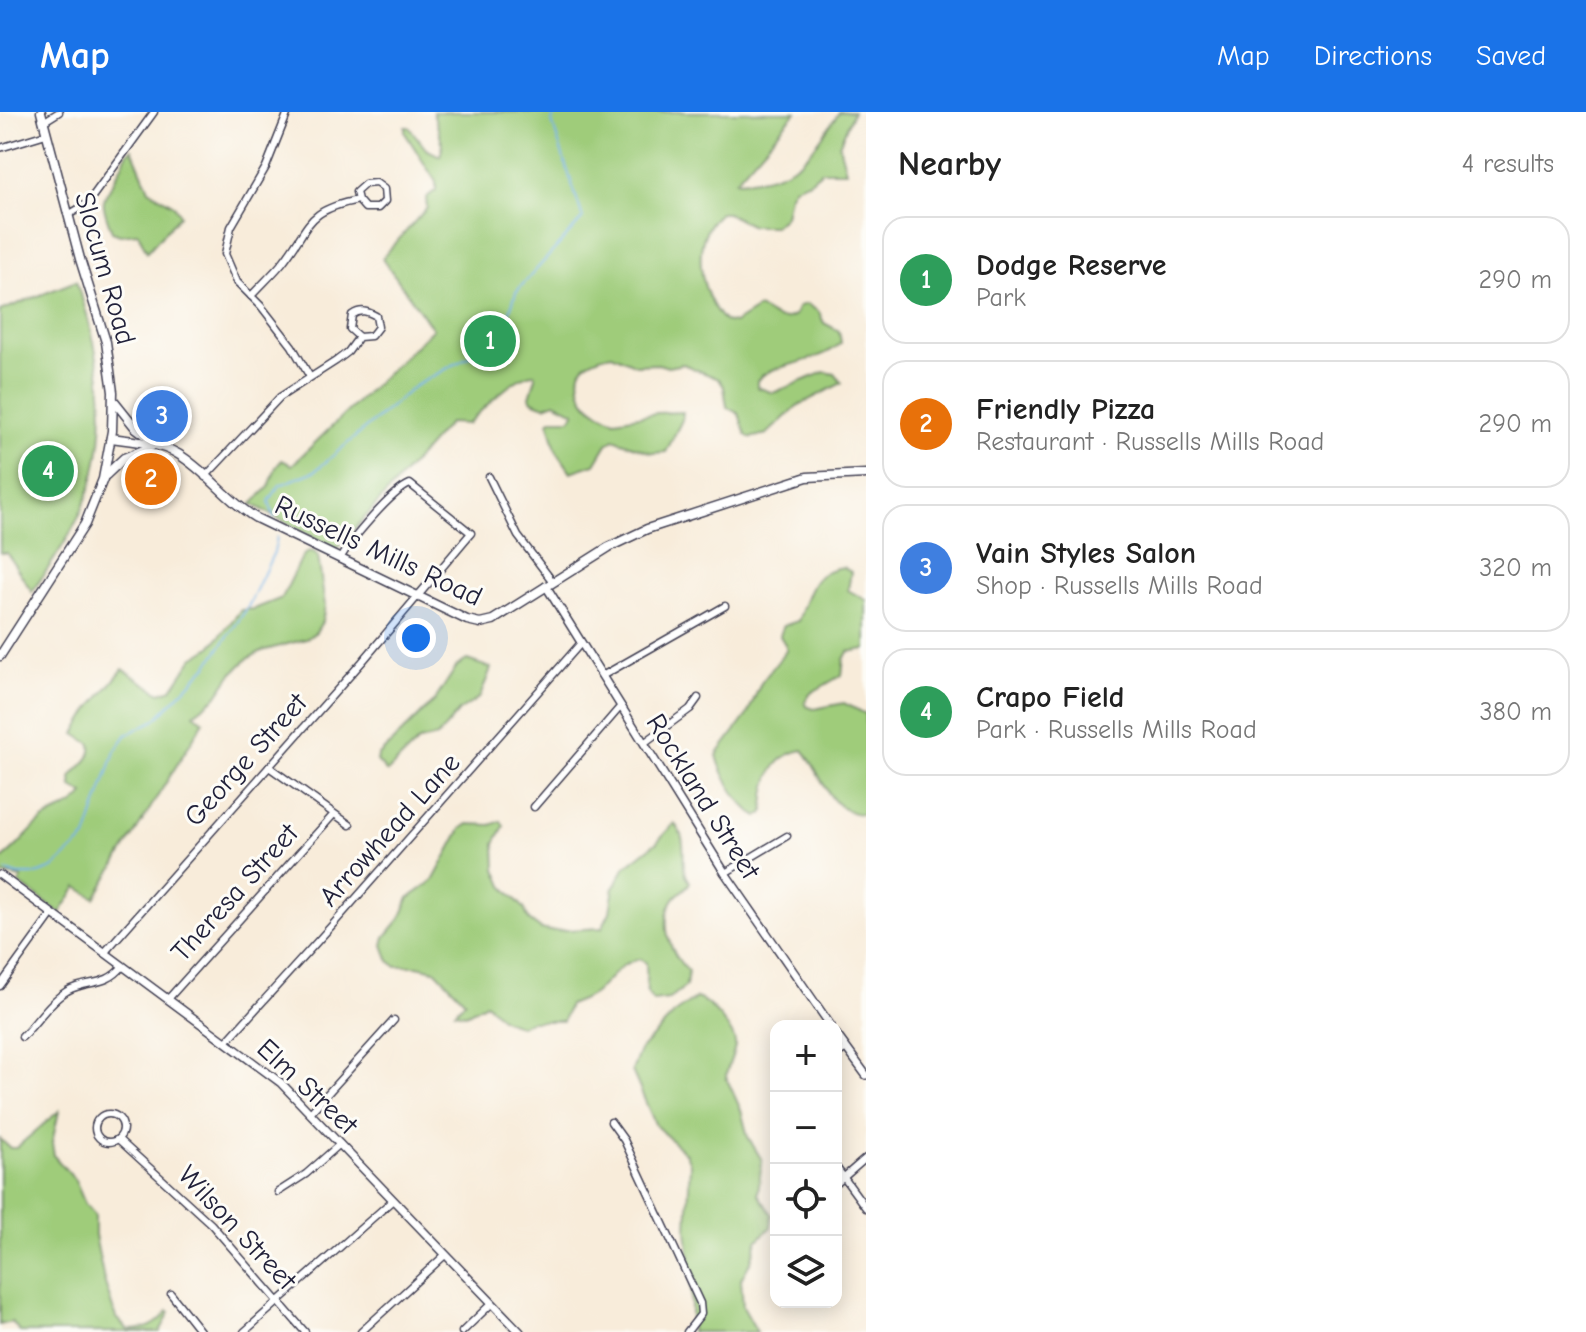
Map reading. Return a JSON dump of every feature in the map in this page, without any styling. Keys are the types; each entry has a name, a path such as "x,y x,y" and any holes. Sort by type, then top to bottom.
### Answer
{"main road":[{"name":"Slocum Road","path":"41,112 106,342 114,400 111,438"},
{"path":"114,400 135,427 158,447"},
{"path":"0,656 78,536 103,479 111,438"},
{"name":"Russells Mills Road","path":"111,438 158,447 179,455 249,514 467,620 484,623 627,538 686,515 807,477 866,474"},
{"path":"103,479 124,458 158,447"}],"street":[{"path":"43,122 59,112"},
{"path":"68,215 87,204 154,112"},
{"path":"288,112 266,167 231,227 225,254 237,282 292,346 310,377"},
{"path":"0,148 46,134"},
{"path":"376,183 384,189 385,201 378,208 365,208 358,200 356,192 365,184 376,183"},
{"path":"251,296 282,262 316,214 358,200"},
{"path":"205,477 272,404 348,352 359,337 371,336 378,327 376,316 370,312 357,312 350,319 352,332 359,337"},
{"path":"489,477 518,536 549,584"},
{"name":"George Street","path":"105,952 471,533 410,484 393,495 340,559"},
{"name":"Rockland Street","path":"549,584 581,643 725,873 827,1020"},
{"path":"602,676 725,606"},
{"name":"Arrowhead Lane","path":"226,1042 581,643"},
{"path":"644,743 690,709 698,698"},
{"path":"534,807 621,706"},
{"path":"269,767 350,825"},
{"name":"Theresa Street","path":"168,999 334,814"},
{"path":"725,873 787,836"},
{"name":"Elm Street","path":"0,875 281,1083 520,1332"},
{"path":"0,986 52,914"},
{"path":"22,1037 64,993 110,979 123,966"},
{"path":"310,1113 394,1020"},
{"path":"842,1042 866,1075"},
{"path":"842,1051 846,1048"},
{"path":"111,1113 122,1122 123,1131 118,1139 105,1141 98,1136 96,1123 101,1116 111,1113"},
{"path":"611,1122 624,1140 700,1303 701,1314 687,1332"},
{"name":"Wilson Street","path":"118,1139 211,1224 305,1332"},
{"path":"278,1192 306,1174 340,1144"},
{"path":"844,1178 866,1158"},
{"path":"842,1175 866,1208"},
{"path":"244,1332 393,1200"},
{"path":"361,1332 445,1255"},
{"path":"171,1294 201,1332"},
{"path":"462,1332 492,1303"}],"green space":[{"path":"433,112 796,112 735,181 755,180 786,171 818,142 839,112 853,112 839,145 846,171 822,171 810,181 794,187 785,216 774,226 752,226 727,213 720,213 710,224 701,251 708,296 724,321 734,323 758,308 779,318 789,318 795,315 799,306 807,304 819,312 824,323 839,331 841,343 831,350 763,375 757,381 757,387 773,393 824,372 835,374 842,383 797,406 767,434 750,438 739,414 727,407 724,387 719,379 683,364 668,367 636,365 612,354 593,360 581,370 582,395 596,411 615,420 683,412 666,452 652,453 614,439 607,444 595,464 571,472 556,450 549,422 552,419 570,419 575,412 555,402 545,406 532,401 530,397 536,377 535,374 527,375 509,386 467,424 449,423 336,550 252,504 269,487 282,460 292,465 433,329 382,258 427,208 426,198 436,190 436,182 405,133 405,127 409,127 426,149 440,156 443,145"},
{"path":"132,149 149,190 174,205 180,215 147,252 138,233 120,235 112,232 105,211 106,194"},
{"path":"76,281 94,341 99,372 102,403 97,464 75,524 32,592 7,553 0,553 0,311"},
{"path":"313,551 318,556 325,606 316,632 306,639 262,651 247,659 216,697 194,714 204,721 95,898 77,887 60,913 19,883 22,878 1,874 0,860 42,821 75,803 84,794 72,787 71,778 88,759 91,744 75,734 90,709 123,669 160,693 172,689 193,658 211,647 241,610 254,609 282,598 302,557"},
{"path":"843,567 851,572 848,590 866,600 866,649 848,652 842,675 811,693 805,702 806,706 814,709 844,703 866,714 866,814 853,813 834,801 803,750 792,753 777,764 768,781 764,812 758,817 733,790 717,755 747,715 761,683 786,651 780,636 783,626 798,621 812,586 823,573"},
{"path":"467,660 491,668 480,697 459,711 437,737 419,741 387,772 377,761 378,756 435,700 457,666"},
{"path":"501,821 504,826 495,843 496,869 503,886 524,908 529,920 541,929 550,931 602,928 610,912 614,887 625,867 657,842 674,823 682,838 684,868 690,882 673,900 667,928 676,956 688,971 686,986 669,999 653,1001 647,993 646,963 641,959 626,964 593,994 569,1005 563,1021 530,1021 520,1026 502,1019 486,1003 466,1014 455,1012 465,1001 435,970 396,966 389,961 383,945 385,937 400,919 409,898 433,881 461,829 468,824 491,825"},
{"path":"696,998 701,1000 721,1018 734,1040 726,1077 741,1110 748,1137 762,1160 758,1194 770,1211 770,1228 757,1241 741,1279 743,1307 757,1332 691,1332 691,1269 687,1230 690,1164 686,1154 656,1126 632,1071 640,1050 676,1012"},
{"path":"59,1111 52,1143 54,1156 75,1180 85,1204 95,1215 95,1236 116,1318 128,1330 140,1329 155,1324 168,1311 160,1332 20,1332 12,1322 0,1325 0,1139 10,1148 16,1148"}],"waterway":[{"path":"274,518 269,501 280,485 315,471 415,386 501,339 516,292 583,218 552,122 555,112"},
{"path":"6,871 33,875 53,868 86,838 115,751 127,734 155,720 208,665 248,607 274,552 277,537"}],"place":[{"name":"Dodge Reserve","path":"490,341"},
{"name":"Vain Styles Salon","path":"162,416"},
{"name":"Crapo Field","path":"48,471"},
{"name":"Friendly Pizza","path":"151,479"}]}
